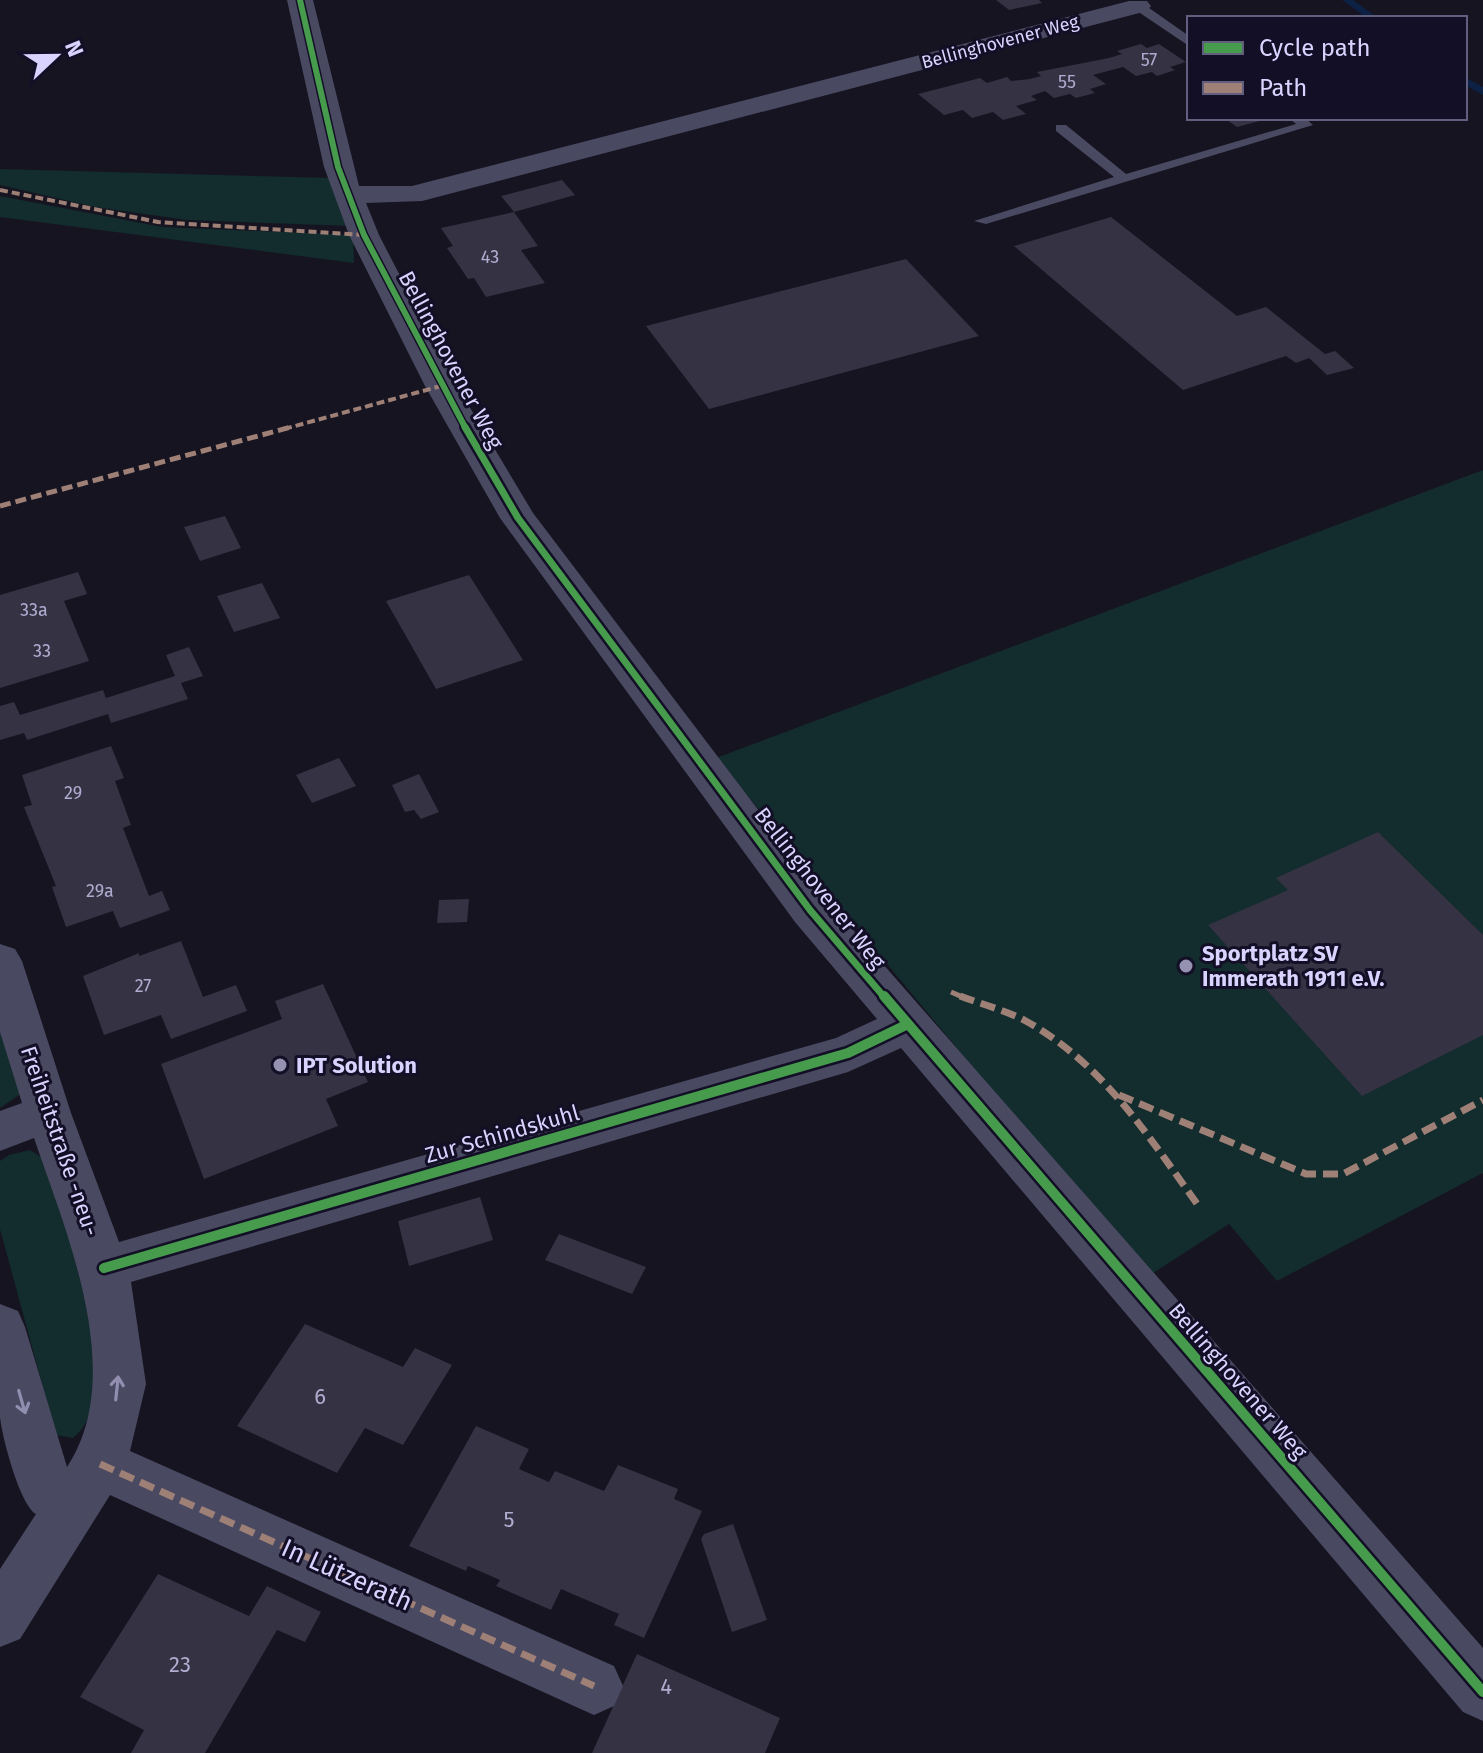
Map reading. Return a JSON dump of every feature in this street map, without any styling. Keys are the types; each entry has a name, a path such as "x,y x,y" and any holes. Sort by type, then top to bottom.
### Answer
{"street":[{"name":"Bellinghovener Weg","path":"300,0 338,167 364,235 441,386 518,518 810,910 1483,1692"},
{"name":"Bellinghovener Weg","path":"349,194 412,195 1138,6"},
{"name":"Freiheitstraße -neu-","path":"0,961 48,1113 104,1268 120,1384 86,1484 0,1619"},
{"name":"Zur Schindskuhl","path":"104,1268 848,1053 906,1025"},
{"path":"0,1131 48,1113"},
{"path":"0,1327 47,1491 86,1484"},
{"name":"In Lützerath","path":"86,1484 594,1686"}],"lane":[{"path":"1138,6 1187,41"},
{"path":"981,221 1306,125 1299,120"},
{"path":"1061,128 1124,179"}],"green space":[{"path":"0,169 332,178 350,226 187,220 95,207 0,185"},
{"path":"0,196 162,227 353,235 354,263 0,217"},
{"name":"Sportplatz SV Immerath 1911 e.V.","path":"1483,470 1483,1173 1277,1281 1229,1224 1147,1277 956,1062 956,1047 716,758"},
{"path":"0,1013 20,1079 19,1095 0,1108"},
{"path":"30,1150 44,1159 86,1304 93,1347 94,1385 89,1417 73,1438 56,1435 0,1229 0,1161 9,1155"}],"building":[{"path":"996,0 1039,0 1042,3 1009,10"},
{"path":"1141,44 1147,48 1159,44 1186,62 1170,67 1175,70 1157,76 1152,72 1136,76 1123,67 1093,75 1106,84 1090,89 1095,93 1076,98 1070,94 1054,98 1045,91 1031,96 1037,100 1016,106 1026,114 1003,120 993,112 972,118 963,110 944,115 918,94 980,78 987,83 1007,77 1011,81 1030,79 1041,76 1037,72 1109,58 1122,54 1117,51"},
{"path":"1227,120 1263,120 1237,127"},
{"path":"562,180 575,195 514,212 501,196"},
{"path":"514,212 538,246 521,250 545,283 486,297 474,278 468,279 447,248 453,246 441,228"},
{"path":"1111,217 1237,316 1266,307 1325,354 1335,351 1354,368 1327,375 1309,358 1296,363 1286,356 1183,390 1014,246"},
{"path":"906,259 979,336 709,409 646,326"},
{"path":"225,516 241,548 200,561 184,527"},
{"path":"78,572 87,594 64,601 89,661 0,688 0,595"},
{"path":"469,575 523,660 436,689 386,601"},
{"path":"262,583 280,618 234,632 217,596"},
{"path":"189,647 203,676 181,683 188,699 111,723 108,714 27,740 24,733 0,740 0,706 14,702 20,715 103,690 106,698 175,676 166,655"},
{"path":"111,746 124,778 115,781 131,825 123,828 149,896 162,891 170,910 120,928 113,911 66,927 52,887 56,886 24,807 32,805 22,775"},
{"path":"339,758 356,786 312,803 296,775"},
{"path":"419,774 439,812 421,819 414,810 405,812 392,785"},
{"path":"1378,832 1483,935 1483,1035 1362,1096 1208,925 1288,890 1276,878"},
{"path":"469,899 467,922 437,923 439,900"},
{"path":"181,941 203,997 236,985 247,1011 171,1039 161,1015 104,1035 83,976 139,953 139,956"},
{"path":"323,984 368,1082 326,1099 338,1126 204,1179 161,1064 282,1019 275,1001"},
{"path":"480,1197 493,1240 409,1266 398,1221"},
{"path":"559,1234 646,1267 632,1294 545,1260"},
{"path":"305,1324 403,1367 415,1348 452,1365 403,1445 365,1428 337,1473 237,1426"},
{"path":"476,1426 529,1449 519,1469 549,1482 555,1471 604,1491 618,1465 678,1489 674,1499 702,1511 644,1638 614,1625 619,1614 561,1589 551,1610 496,1586 500,1580 468,1566 466,1571 409,1546"},
{"path":"733,1524 767,1620 732,1632 701,1539 704,1534"},
{"path":"158,1574 249,1616 267,1586 321,1612 305,1642 277,1630 205,1753 131,1753 144,1730 80,1697"},
{"path":"637,1654 780,1718 765,1753 592,1753"}],"waterway":[{"path":"1347,0 1370,16"},
{"path":"1467,81 1483,92"}],"marked path":[{"path":"0,190 158,222 364,235"},
{"path":"0,506 441,386"},
{"path":"951,992 1023,1020 1070,1052 1119,1095 1200,1208"},
{"path":"1119,1095 1306,1174 1343,1174 1483,1100"},
{"path":"100,1464 594,1686"}],"cycle path":[{"path":"300,0 338,167 364,235 441,386 518,518 810,910 1483,1692"},
{"path":"104,1268 848,1053 906,1025"}],"place":[{"name":"Sportplatz SV Immerath 1911 e.V.","path":"1186,966"},
{"name":"IPT Solution","path":"280,1065"}]}
